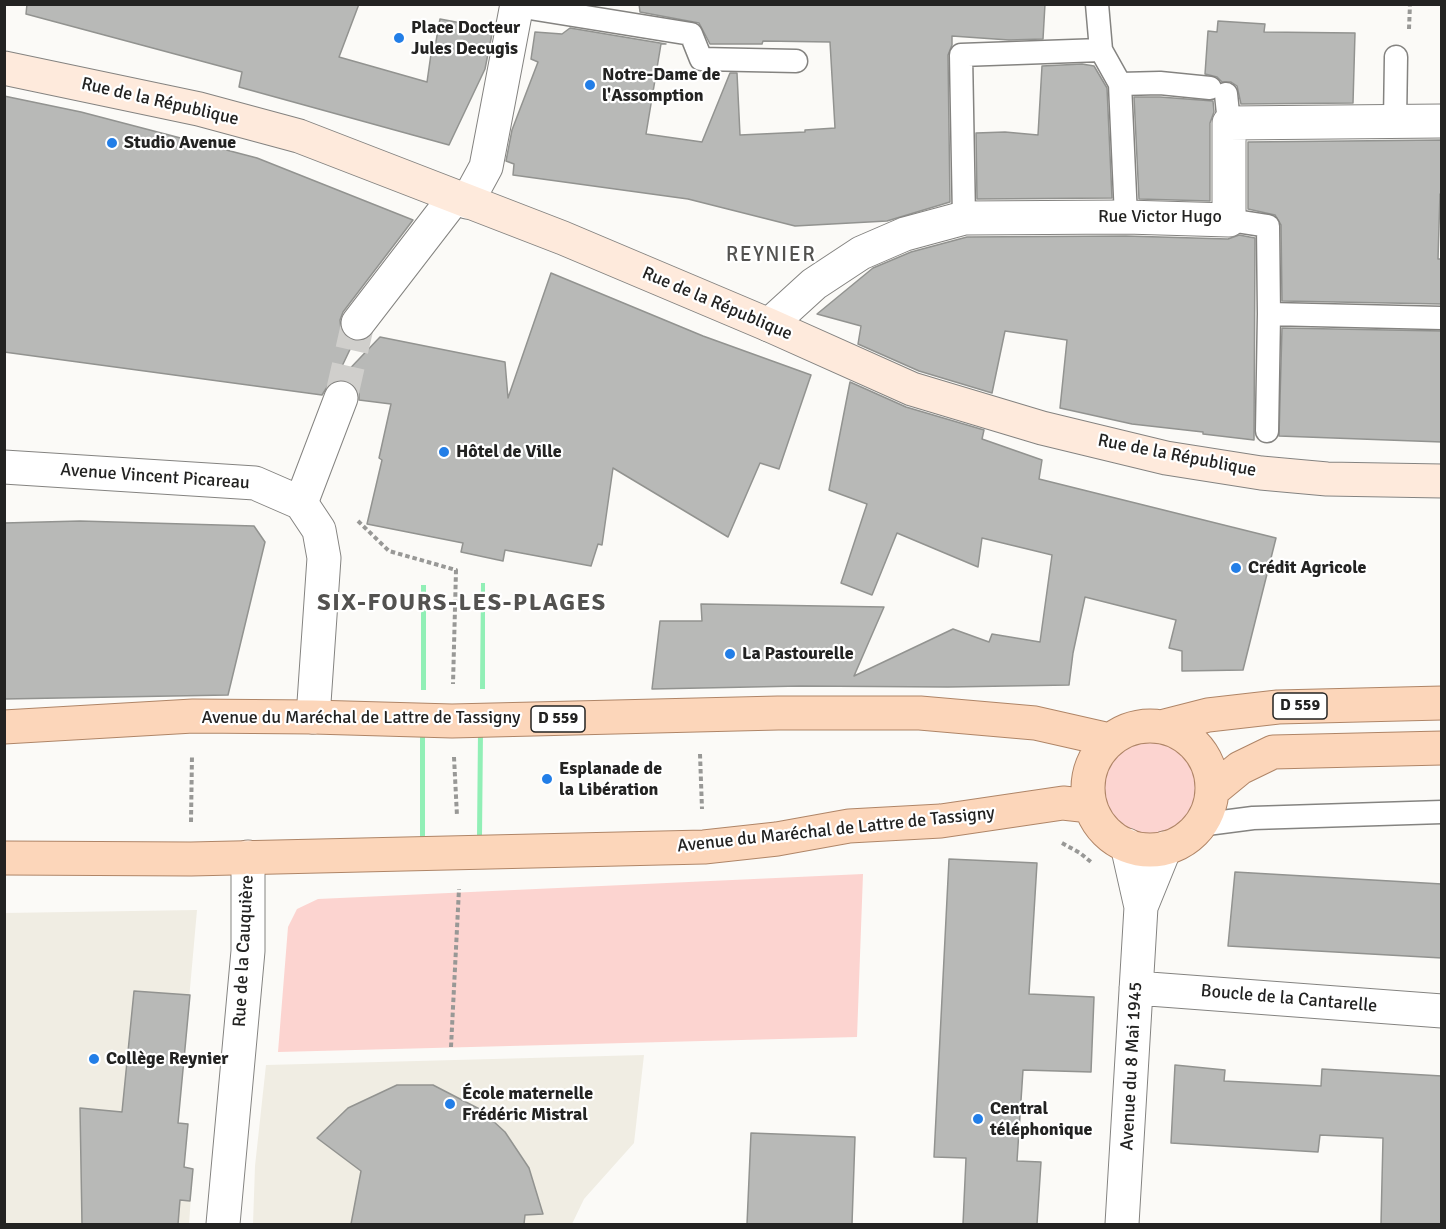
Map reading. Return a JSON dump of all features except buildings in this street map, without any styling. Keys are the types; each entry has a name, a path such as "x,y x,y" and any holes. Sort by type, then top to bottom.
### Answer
{"main road":[{"name":"Rue de la République","path":"4,68 199,108 299,136 562,238 769,325 912,389 1042,428 1155,455 1261,473 1327,479 1442,481"},
{"name":"D 559","path":"1161,727 1208,715 1278,707 1442,703"},
{"name":"Avenue du Maréchal de Lattre de Tassigny","path":"4,727 193,717 313,717 452,721 778,712 920,713 1035,723 1110,740"},
{"path":"1143,726 1161,727 1178,732 1193,742 1204,757 1210,773 1212,791 1208,810 1199,825 1184,840 1165,848 1146,850 1127,846 1111,836 1098,823 1090,806 1087,788 1090,770 1098,753 1110,740 1126,730 1143,726"},
{"path":"1212,791 1240,768 1274,752 1442,748"},
{"name":"Avenue du Maréchal de Lattre de Tassigny","path":"4,858 191,859 704,847 777,840 849,826 941,821 1064,803 1090,806"}],"street":[{"path":"358,323 486,167 517,5"},
{"path":"1222,102 1395,122 1442,121"},
{"name":"Rue Victor Hugo","path":"769,325 814,284 861,253 905,234 964,218 1229,219 1222,102"},
{"path":"313,717 324,558 319,530 301,503 341,398"},
{"name":"Avenue Vincent Picareau","path":"4,467 255,483 301,503"},
{"name":"Avenue du 8 Mai 1945","path":"1122,1224 1141,907 1127,846"},
{"name":"Avenue du 8 Mai 1945","path":"1141,907 1165,848"},
{"name":"Rue de la Cauquière","path":"223,1224 248,951 248,857"},
{"name":"Boucle de la Cantarelle","path":"1136,988 1442,1011"}],"lane":[{"path":"1097,4 1101,50 1120,84 1126,217"},
{"path":"517,5 691,34 701,59 796,61"},
{"path":"964,218 962,55 1101,50"},
{"path":"1395,122 1396,57"},
{"path":"1120,84 1160,83 1222,102"},
{"path":"1229,219 1268,226 1267,431"},
{"path":"1269,314 1442,318"},
{"path":"1199,825 1252,818 1442,812"}],"path":[{"path":"698,715 704,847"},
{"path":"191,859 193,717"}],"shaded area":[{"path":"481,583 485,583 485,689 480,689"},
{"path":"421,585 426,585 426,690 421,690"},
{"path":"1150,726 1174,731 1194,744 1207,764 1212,788 1207,812 1194,832 1174,845 1150,850 1126,845 1106,832 1093,812 1088,788 1093,764 1106,744 1126,731"},
{"path":"478,731 483,731 482,837 477,837"},
{"path":"420,734 425,734 425,839 420,839"},
{"path":"863,874 857,1037 278,1052 288,927 297,909 318,899"},
{"name":"Collège Reynier","path":"197,910 178,1123 184,1167 193,1169 189,1224 5,1224 4,913"},
{"name":"École maternelle Frédéric Mistral","path":"644,1055 634,1143 584,1199 572,1224 253,1224 255,1166 266,1065"}],"tunnel":[{"path":"341,398 358,323"}],"place":[{"name":"Place Docteur Jules Decugis","path":"399,38"},
{"name":"Notre-Dame de l'Assomption","path":"590,85"},
{"name":"Studio Avenue","path":"112,143"},
{"name":"Hôtel de Ville","path":"444,452"},
{"name":"Crédit Agricole","path":"1236,568"},
{"name":"La Pastourelle","path":"730,654"},
{"name":"Esplanade de la Libération","path":"547,779"},
{"name":"Collège Reynier","path":"94,1059"},
{"name":"École maternelle Frédéric Mistral","path":"450,1104"},
{"name":"Central téléphonique","path":"978,1119"}],"district":[{"name":"REYNIER","path":"771,255"},
{"name":"SIX-FOURS-LES-PLAGES","path":"462,604"}]}
